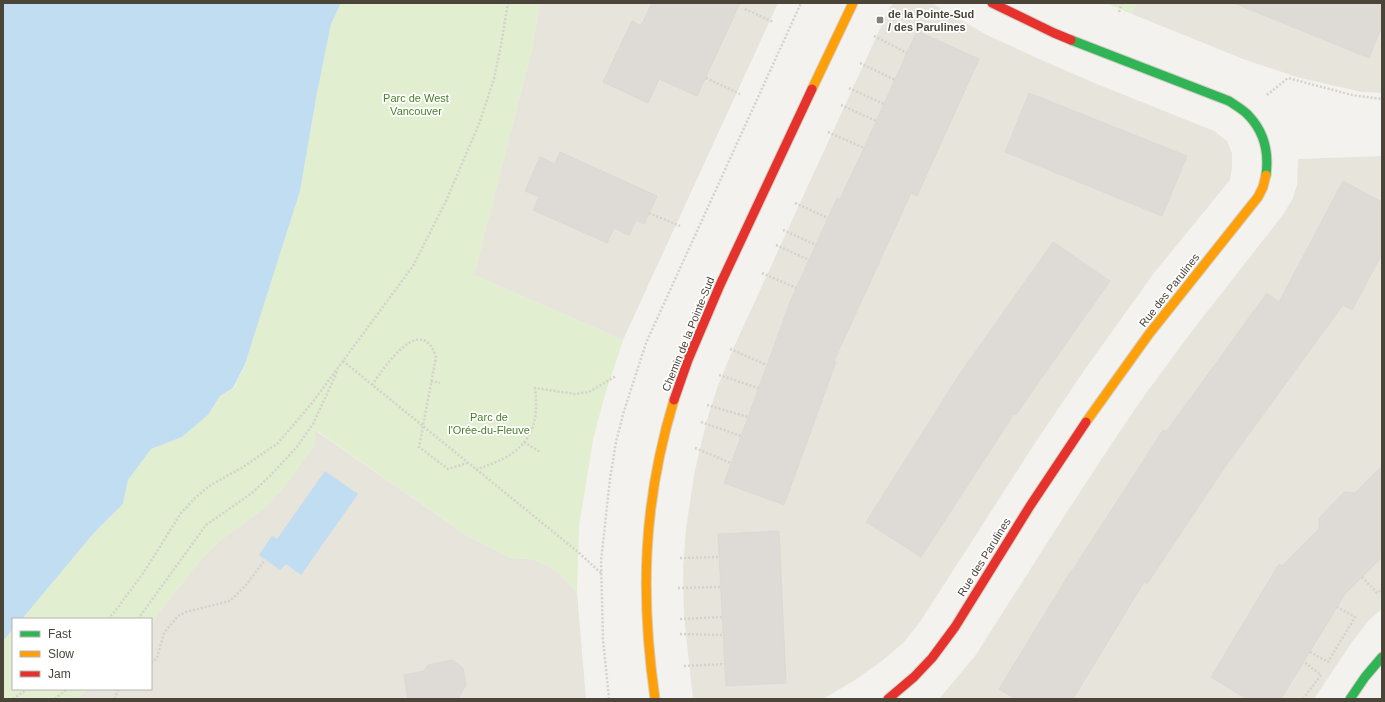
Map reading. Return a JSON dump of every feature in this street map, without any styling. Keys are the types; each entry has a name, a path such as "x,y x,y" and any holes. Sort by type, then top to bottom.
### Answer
{"street":[{"name":"Chemin de la Pointe-Sud","path":"655,699 648,650 645,582 651,501 663,438 687,362 703,323 853,3"},
{"name":"Rue des Parulines","path":"888,699 914,677 932,658 955,627 1030,506 1092,413 1149,334 1258,198 1265,182 1267,172 1266,148 1260,133 1248,115 1229,101 1069,39 992,3"},
{"path":"1350,699 1365,677 1382,657"}],"path":[{"path":"109,618 144,572 181,513 190,503 209,486 243,467 278,443 312,403 412,266 446,201 479,124 494,79 508,3"},
{"path":"1119,12 1122,3"},
{"path":"745,8 772,22"},
{"path":"874,36 907,53"},
{"path":"860,63 895,80"},
{"path":"706,78 740,94"},
{"path":"1268,94 1288,78 1352,95 1382,99"},
{"path":"849,88 884,104"},
{"path":"841,105 876,121"},
{"path":"828,132 864,148"},
{"path":"796,203 828,218"},
{"path":"649,213 680,226"},
{"path":"783,230 816,245"},
{"path":"776,245 809,260"},
{"path":"762,273 796,288"},
{"path":"372,385 399,351 408,343 418,340 425,342 433,349 436,358 419,447 448,469 468,462"},
{"path":"730,349 767,365"},
{"path":"343,360 602,573"},
{"path":"139,618 206,525 252,493 296,448 313,424 343,360"},
{"path":"718,375 758,388"},
{"path":"476,470 503,459 519,448 530,436 537,402 535,388 575,394 589,392 616,376"},
{"path":"431,381 440,383"},
{"path":"707,405 748,417"},
{"path":"701,422 741,436"},
{"path":"524,442 540,452"},
{"path":"695,448 731,463"},
{"path":"680,558 719,557"},
{"path":"152,662 157,658 164,633 178,616 186,612 230,601 246,585 265,560"},
{"path":"1362,577 1377,593 1382,589"},
{"path":"678,588 721,587"},
{"path":"1310,652 1328,662 1355,617 1337,607"},
{"path":"680,619 723,617"},
{"path":"680,634 724,636"},
{"path":"603,639 609,699"},
{"path":"1303,699 1321,675 1304,662"},
{"path":"684,666 725,664"},
{"path":"13,699 26,690"},
{"path":"55,699 66,690"}],"shaded area":[{"path":"540,3 778,3 623,340 474,275 532,49"},
{"path":"894,3 932,3 985,34 1039,59 1214,131 1227,141 1232,153 1230,180 1154,273 1088,365 1037,440 920,622 904,642 882,661 855,680 823,699 693,699 684,616 683,568 686,529 694,475 706,423 717,388 733,349 890,7"},
{"path":"1136,3 1382,3 1382,93 1362,92 1300,78 1243,59 1132,14"},
{"path":"1382,156 1382,609 1369,620 1352,642 1314,699 939,699 975,656 1061,521 1144,396 1192,331 1282,216 1292,200 1297,185 1298,159"},
{"path":"315,430 466,535 511,558 531,559 546,565 559,573 577,593 586,699 77,699 86,690 152,690 152,622 202,558 218,542 267,506 287,483 315,444"}],"green space":[{"name":"Parc de West Vancouver","path":"341,3 540,3 532,49 474,275 623,340 604,398 593,440 579,526 577,593 559,573 546,565 531,559 511,558 466,535 316,430 315,444 287,483 267,506 218,542 202,558 152,622 152,618 23,618 93,534 123,504 128,480 151,449 182,437 208,415 220,396 234,388 245,364 300,191 331,24"},
{"path":"1106,3 1136,3 1132,14"},
{"path":"12,630 12,690 86,690 77,699 3,699 3,641"}],"water":[{"path":"3,3 341,3 331,24 300,191 245,364 233,388 220,396 208,415 182,437 151,449 128,480 123,504 93,534 23,618 12,618 12,630 3,641"},
{"path":"325,471 358,494 301,575 286,564 280,570 259,555 272,536 277,539"}],"building":[{"path":"652,3 740,3 697,96 659,79 648,103 603,82 632,21 641,26"},
{"path":"1236,3 1382,3 1382,26 1369,58"},
{"path":"917,31 979,59 917,196 911,193 834,361 836,362 784,505 724,483 790,302 837,198 840,199 864,148"},
{"path":"1029,93 1187,156 1162,216 1005,152"},
{"path":"560,152 657,196 644,224 636,220 629,235 614,228 607,243 533,210 539,197 525,191 540,157 555,164"},
{"path":"1343,181 1382,202 1382,254 1352,310 1343,305 1227,464 1147,584 1144,582 1073,699 1016,699 999,689 1071,571 1163,430 1166,432 1267,293 1279,302"},
{"path":"1053,242 1110,281 1016,415 1014,414 921,557 866,522 959,375"},
{"path":"1382,466 1382,557 1345,594 1281,699 1247,699 1211,677 1279,564 1282,566 1319,529 1319,518 1344,492 1355,493"},
{"path":"779,531 786,683 726,686 718,534"},
{"path":"452,660 463,668 466,685 458,699 408,699 404,675 424,671 428,665"}],"traffic: fast":[{"path":"1071,40 1229,101 1240,108 1254,122 1262,136 1267,159 1266,175"},
{"path":"1350,699 1365,677 1382,657"}],"traffic: slow":[{"path":"812,89 853,3"},
{"path":"1086,422 1149,334 1258,197 1263,187 1266,175"},
{"path":"655,699 647,622 647,548 650,512 656,475 674,400"}],"traffic: jam":[{"path":"992,3 1071,40"},
{"path":"674,400 688,360 720,285 812,89"},
{"path":"888,699 914,677 932,658 955,627 1030,506 1086,422"}],"place":[{"name":"de la Pointe-Sud / des Parulines","path":"880,20"}],"park label":[{"name":"Parc de l'Orée-du-Fleuve","path":"489,423"}]}
